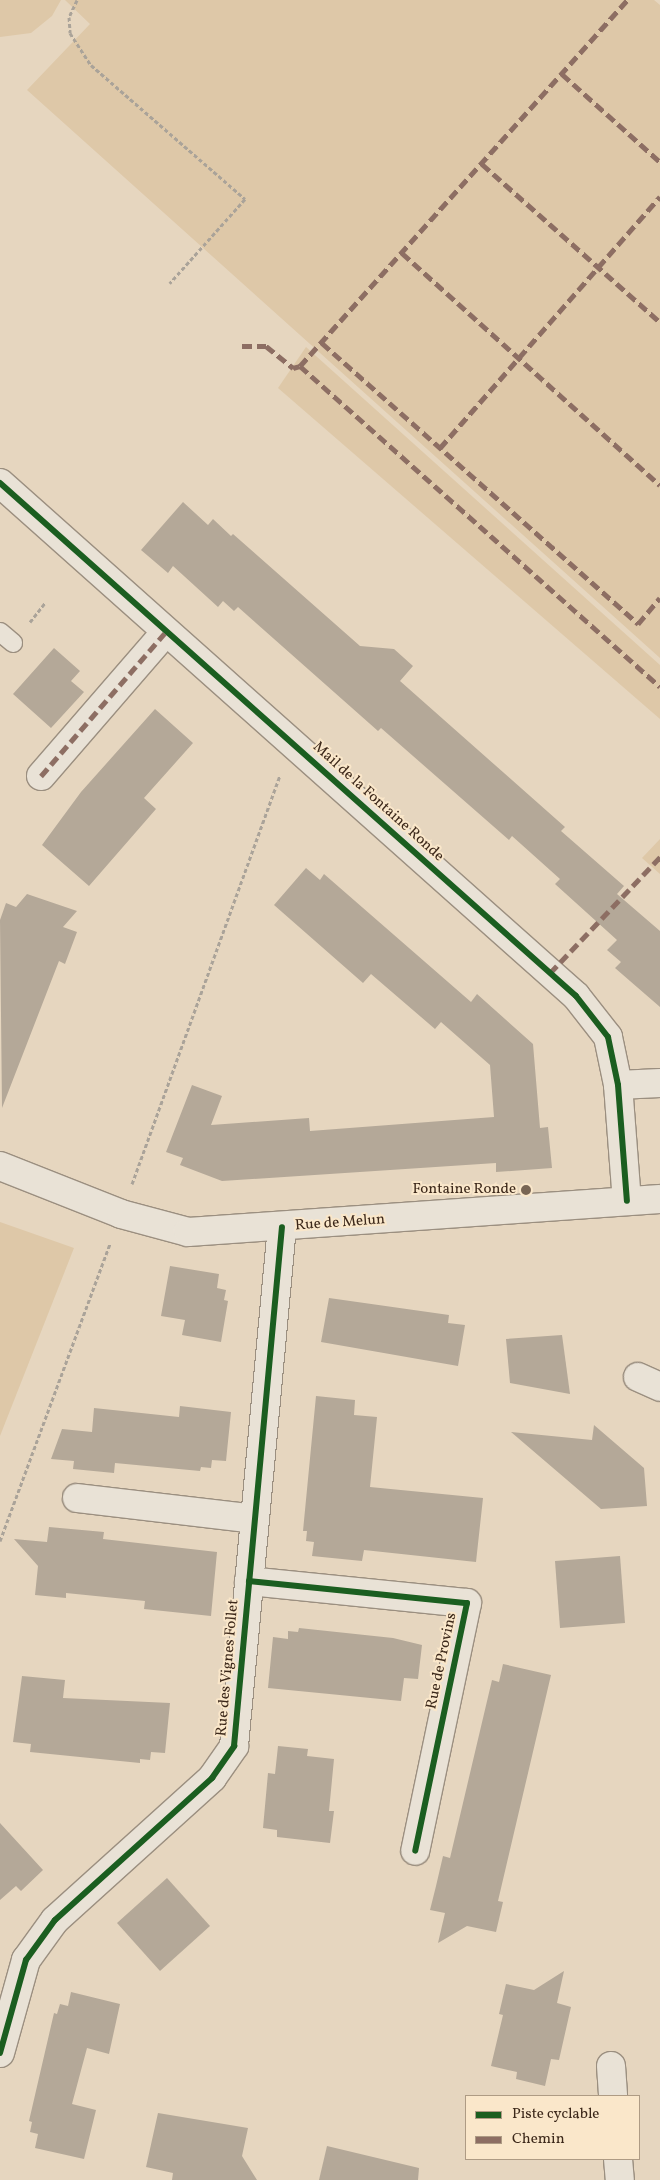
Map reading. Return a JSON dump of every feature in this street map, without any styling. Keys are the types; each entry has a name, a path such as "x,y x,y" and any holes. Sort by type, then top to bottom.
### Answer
{"street":[{"name":"Mail de la Fontaine Ronde","path":"0,483 165,633 292,743 576,996 608,1037 618,1085 627,1202"},
{"path":"41,776 165,633"},
{"path":"618,1085 660,1083"},
{"name":"Rue de Melun","path":"0,1166 121,1214 188,1232 282,1227 660,1199"},
{"name":"Rue des Vignes Follet","path":"0,2053 26,1960 55,1920 212,1778 234,1746 282,1227"},
{"path":"77,1498 255,1519"},
{"name":"Rue de Provins","path":"249,1581 467,1603 415,1851"},
{"path":"611,2066 613,2095"},
{"path":"618,2160 620,2180"}],"path":[{"path":"77,0 69,17 70,33 91,65 245,199 170,283"},
{"path":"0,1541 292,743"}],"shaded area":[{"path":"0,0 61,0 52,16 31,33 0,37"},
{"path":"65,0 654,0 660,5 660,658 27,90 90,24"},
{"path":"306,347 660,665 660,719 278,388"},
{"path":"660,839 660,874 642,858"},
{"path":"0,1222 74,1248 0,1436"}],"building":[{"path":"183,502 208,525 213,519 231,536 233,534 360,646 394,649 413,666 400,681 565,827 561,831 624,886 617,894 660,931 660,1007 615,968 621,962 607,950 617,940 555,884 560,879 512,836 509,840 381,728 378,731 238,607 234,611 223,601 218,607 173,566 168,573 141,550"},
{"path":"54,648 80,671 71,681 84,692 51,728 13,694"},
{"path":"155,709 193,743 144,798 156,809 89,886 42,845 81,792"},
{"path":"306,868 320,880 324,874 471,1002 477,994 533,1044 540,1128 548,1127 552,1168 496,1172 496,1163 222,1181 180,1165 183,1158 166,1152 192,1085 222,1096 211,1125 309,1118 310,1131 494,1117 490,1065 441,1022 435,1029 371,974 363,983 274,905"},
{"path":"27,894 77,911 63,927 77,932 65,964 59,961 2,1108 0,920 6,903 16,907"},
{"path":"170,1266 219,1274 217,1288 226,1290 224,1300 228,1301 221,1342 182,1335 185,1320 161,1316"},
{"path":"329,1298 449,1315 448,1323 465,1325 458,1366 321,1342"},
{"path":"562,1335 570,1394 510,1383 506,1339"},
{"path":"316,1396 355,1400 354,1415 377,1417 370,1487 483,1498 476,1562 364,1550 362,1561 312,1556 314,1542 306,1541 307,1531 303,1531"},
{"path":"180,1406 231,1412 226,1461 212,1460 211,1468 201,1467 200,1471 115,1463 114,1473 73,1469 74,1461 51,1459 62,1429 92,1432 94,1408 179,1417"},
{"path":"594,1425 644,1468 647,1506 601,1509 511,1432 592,1440"},
{"path":"49,1527 104,1532 103,1539 217,1552 211,1616 144,1609 145,1601 66,1593 66,1598 35,1595 38,1566 14,1539 47,1542"},
{"path":"620,1556 625,1623 560,1628 555,1561"},
{"path":"299,1628 393,1638 422,1645 418,1679 404,1678 401,1701 268,1688 273,1637 288,1639 288,1631 298,1632"},
{"path":"503,1664 551,1675 498,1901 503,1902 496,1932 467,1926 438,1943 445,1913 430,1910 443,1856 450,1858 492,1680 499,1682"},
{"path":"22,1676 65,1680 63,1698 170,1703 165,1753 151,1752 150,1760 140,1759 140,1763 30,1752 31,1744 13,1742"},
{"path":"278,1746 308,1749 307,1756 334,1759 329,1811 334,1811 330,1843 277,1837 277,1830 263,1828 268,1773 275,1774"},
{"path":"0,1823 43,1870 21,1891 16,1886 0,1900"},
{"path":"167,1878 210,1926 160,1971 117,1923"},
{"path":"564,1971 557,2003 571,2007 559,2060 551,2059 545,2086 516,2079 517,2072 491,2066 503,2015 499,2014 506,1984 534,1990"},
{"path":"71,1992 120,2004 109,2054 87,2048 72,2104 96,2110 84,2159 35,2148 38,2134 30,2132 32,2122 29,2121 54,2013 57,2014 60,2004 68,2006"},
{"path":"158,2113 248,2128 242,2156 257,2180 172,2180 173,2173 146,2167"},
{"path":"327,2146 419,2168 418,2180 319,2180"}],"marked path":[{"path":"242,346 266,346 293,368 300,366 627,0"},
{"path":"562,74 660,162"},
{"path":"482,164 660,322"},
{"path":"440,448 660,197"},
{"path":"402,253 660,485"},
{"path":"322,343 638,624 660,598"},
{"path":"300,366 660,687"},
{"path":"41,776 165,633"},
{"path":"550,973 660,857"}],"cycle path":[{"path":"0,483 576,996 608,1037 618,1085 627,1201"},
{"path":"0,2053 26,1960 55,1920 212,1778 234,1746 282,1227"},
{"path":"249,1581 467,1603 415,1851"}],"place":[{"name":"Fontaine Ronde","path":"526,1190"}]}
